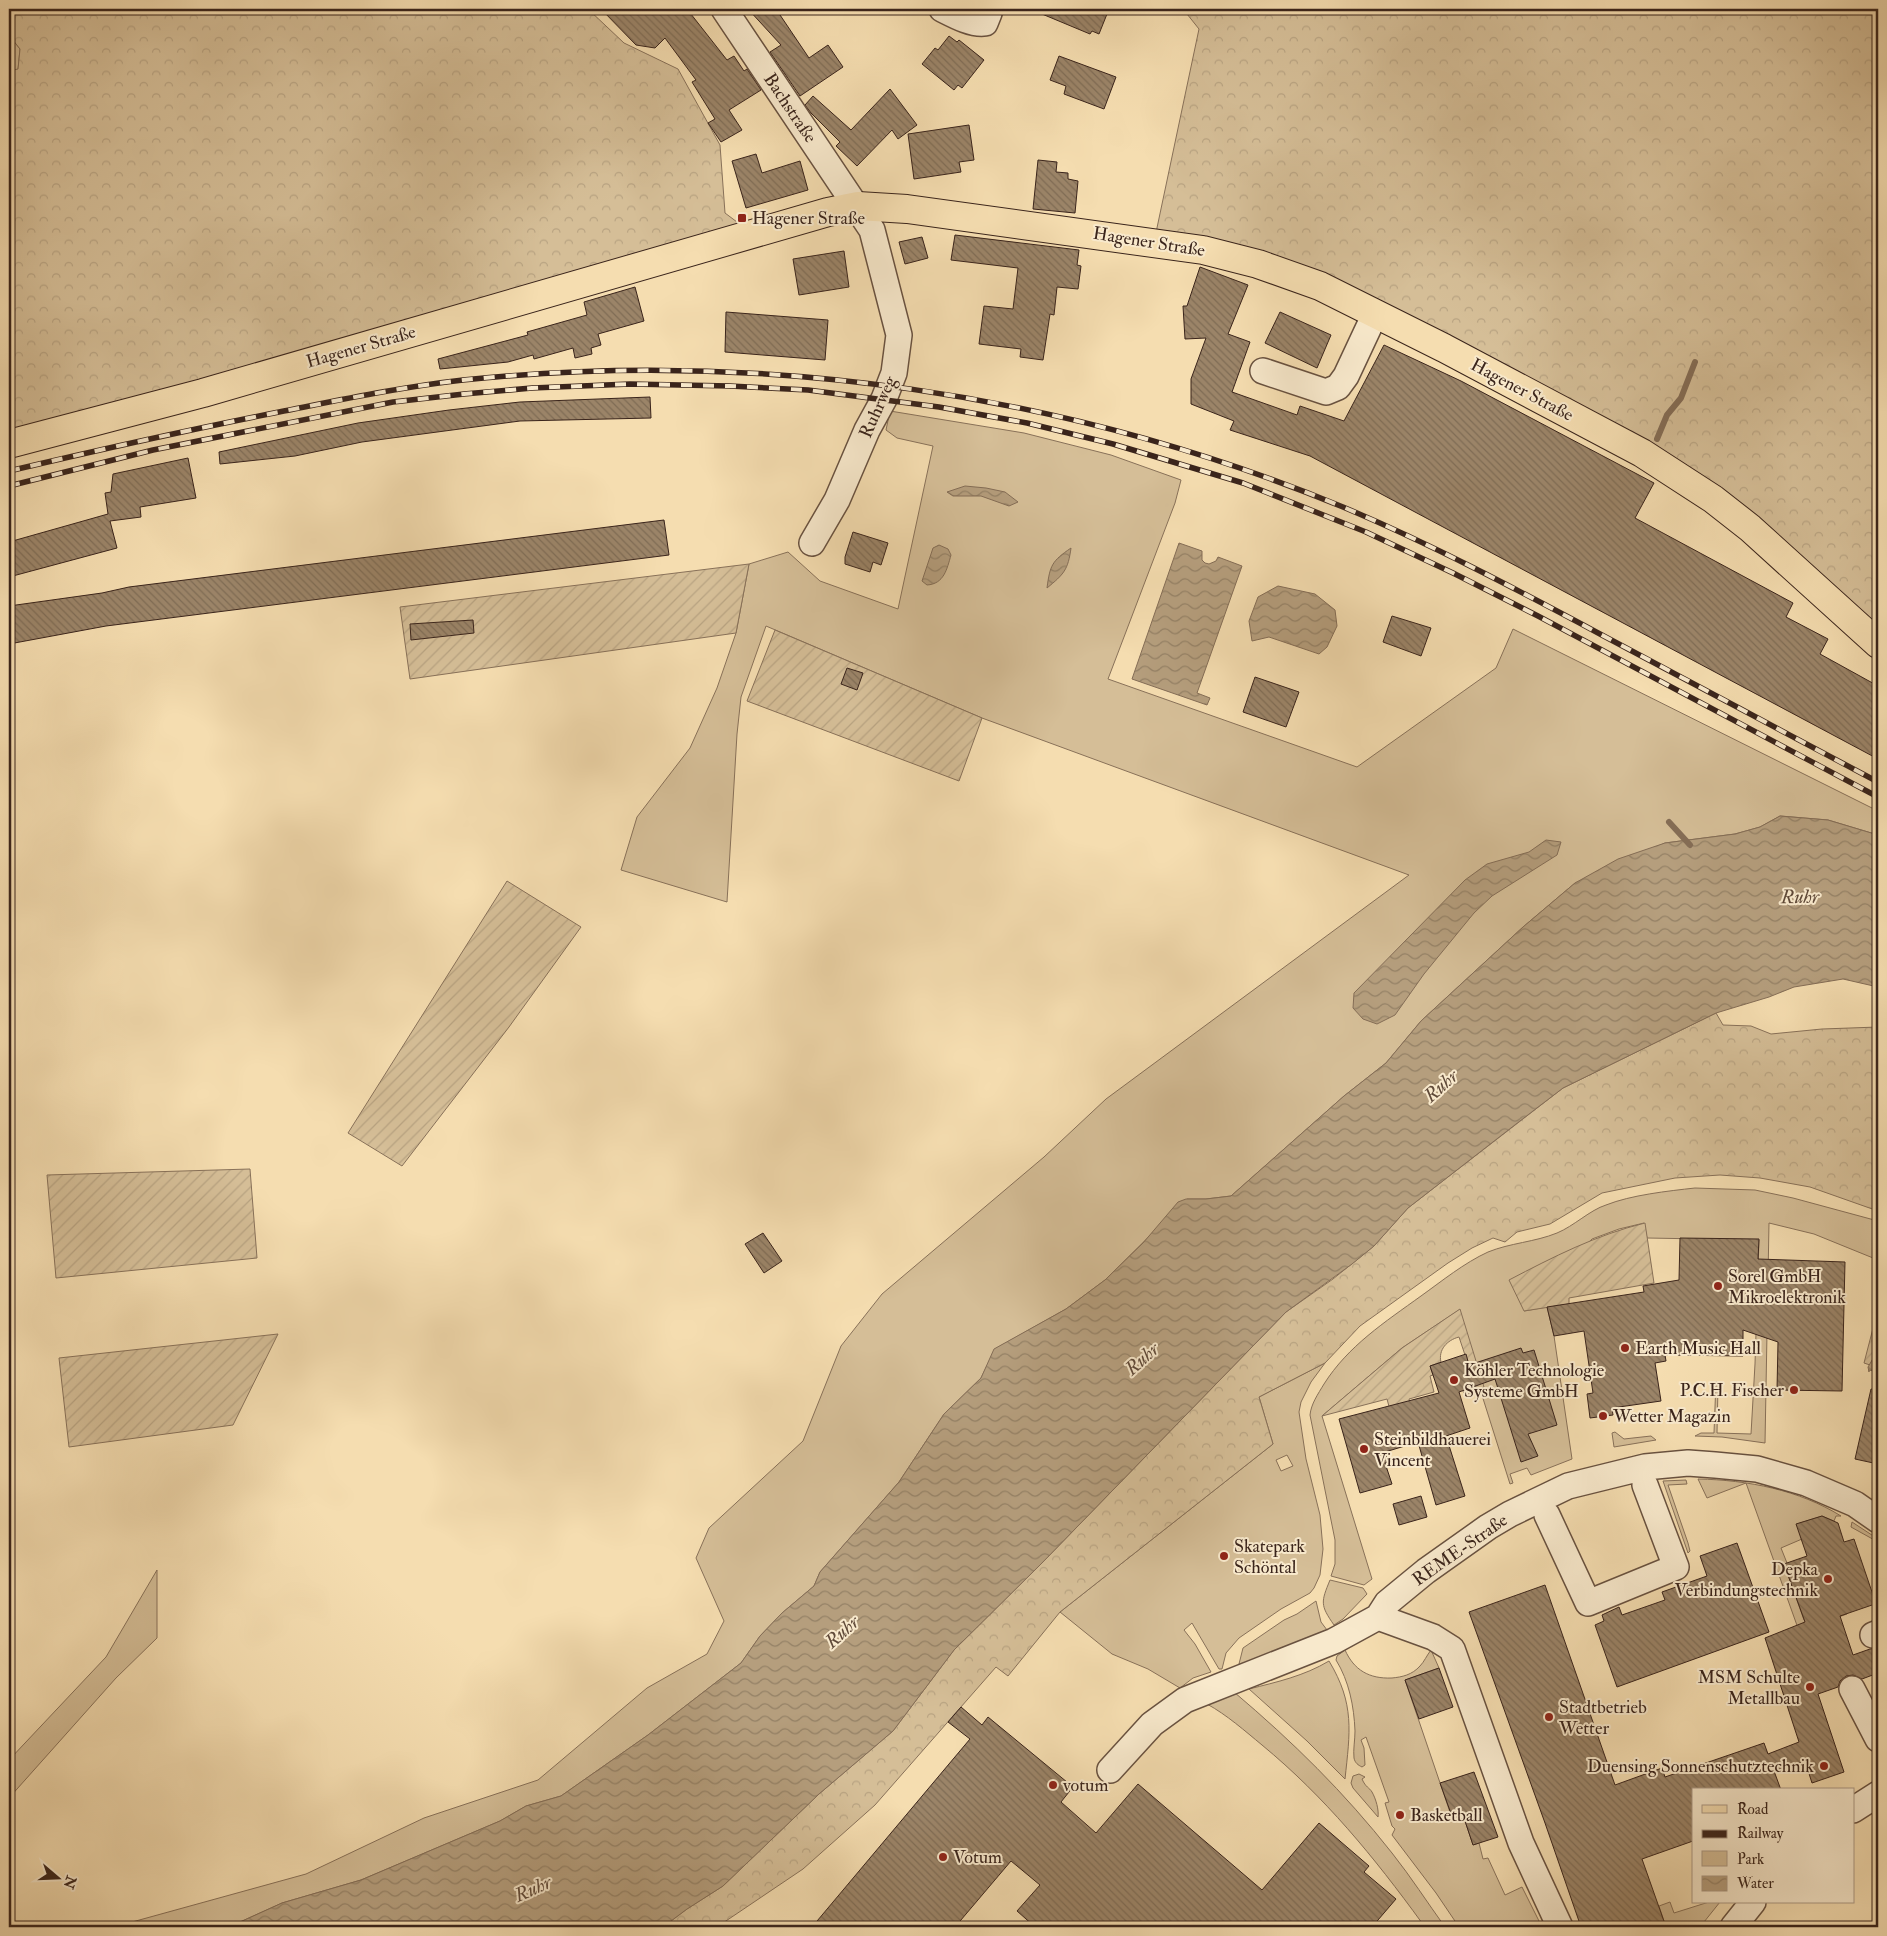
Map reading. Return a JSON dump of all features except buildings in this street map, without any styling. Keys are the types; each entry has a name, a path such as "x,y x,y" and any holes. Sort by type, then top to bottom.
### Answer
{"main road":[{"name":"Hagener Straße","path":"9,444 203,393 828,212 858,206 917,210 1203,250 1258,264 1311,282 1642,453 1713,499 1750,528 1878,644"}],"street":[{"name":"Bachstraße","path":"724,9 858,206"},
{"path":"942,9 980,24 986,23 988,18 987,9"},
{"name":"Ruhrweg","path":"812,543 837,500 867,430 884,399 894,373 896,360 899,335 897,326 872,230 858,206"},
{"path":"1264,371 1326,392 1338,387 1346,376 1375,314"},
{"name":"REME-Straße","path":"1110,1770 1152,1724 1185,1700 1334,1641 1378,1617 1387,1604 1426,1571 1488,1526 1568,1486 1645,1466 1688,1463 1757,1469 1818,1487 1855,1504 1878,1520"},
{"path":"1547,1515 1588,1603 1676,1566 1645,1485"},
{"path":"1378,1617 1433,1637 1452,1649 1521,1843 1560,1927"},
{"path":"1852,1689 1878,1739"},
{"path":"1854,1809 1878,1794"},
{"path":"1733,1927 1751,1904"}],"green space":[{"path":"9,9 588,9 624,43 678,69 720,145 725,213 745,228 9,434 9,71 18,69 20,49 9,35"},
{"path":"1183,9 1878,9 1878,631 1744,511 1320,286 1154,242 1199,29"},
{"path":"9,35 20,49 18,70 9,71"},
{"path":"890,411 1024,433 1111,455 1181,480 1175,503 1108,679 1357,767 1496,668 1513,629 1878,811 1878,835 1828,820 1780,816 1760,827 1735,834 1665,843 1575,883 1523,927 1421,1021 1386,1063 1344,1096 1231,1196 1187,1199 1105,1280 1066,1309 995,1349 981,1378 944,1414 899,1482 820,1572 814,1586 782,1613 760,1636 741,1663 648,1735 561,1796 526,1806 500,1821 361,1880 282,1903 229,1927 114,1927 306,1874 424,1818 538,1780 647,1688 707,1654 724,1621 696,1558 709,1528 803,1441 841,1346 882,1294 1044,1157 1106,1099 1409,875 982,718 766,626 741,697 727,902 621,870 637,817 690,748 717,688 736,633 749,564 788,552 820,581 898,609 933,446 897,438 886,430"},
{"path":"749,564 736,633 410,679 400,607"},
{"path":"775,630 982,718 959,781 747,701"},
{"path":"507,881 581,927 509,1027 402,1166 348,1133"},
{"path":"1716,1013 1723,1025 1751,1026 1771,1034 1822,1029 1878,1027 1878,1211 1810,1187 1760,1178 1720,1175 1675,1178 1602,1193 1550,1224 1517,1232 1505,1242 1493,1238 1472,1248 1360,1326 1325,1363 1259,1397 1273,1444 1060,1612 1008,1676 996,1667 875,1805 803,1869 717,1927 663,1927 723,1886 819,1794 893,1731 954,1650 1041,1564 1286,1312 1333,1279 1374,1246 1408,1208 1563,1088"},
{"path":"250,1169 257,1258 56,1278 47,1175"},
{"path":"1695,1188 1755,1190 1793,1198 1878,1221 1878,1260 1814,1234 1769,1223 1765,1443 1722,1437 1695,1436 1701,1433 1714,1433 1716,1381 1718,1386 1717,1433 1751,1434 1759,1240 1647,1238 1644,1223 1619,1229 1592,1239 1524,1311 1547,1307 1554,1336 1572,1459 1531,1475 1527,1468 1510,1474 1513,1483 1510,1484 1480,1389 1483,1388 1459,1310 1402,1348 1322,1416 1372,1579 1364,1585 1331,1576 1335,1564 1335,1540 1310,1415 1313,1403 1319,1392 1344,1358 1368,1335 1394,1315 1479,1256 1505,1246 1557,1233 1600,1207 1650,1194"},
{"path":"1645,1223 1654,1283 1569,1298 1569,1304 1524,1311 1509,1280 1592,1240"},
{"path":"1460,1309 1484,1387 1468,1394 1463,1392 1464,1389 1475,1385 1459,1337 1451,1340 1444,1346 1440,1358 1441,1362 1430,1366 1433,1375 1430,1376 1434,1392 1409,1399 1413,1414 1394,1425 1387,1399 1322,1416 1402,1348"},
{"path":"1878,1309 1878,1350 1870,1365 1864,1363"},
{"path":"278,1334 233,1425 69,1447 59,1358"},
{"path":"1325,1363 1311,1382 1301,1402 1299,1412 1306,1459 1320,1515 1323,1549 1320,1575 1310,1593 1281,1609 1239,1638 1226,1653 1222,1669 1219,1669 1192,1623 1184,1630 1195,1644 1211,1672 1193,1678 1180,1688 1148,1669 1112,1654 1060,1612 1273,1444 1259,1397","holes":["1287,1455 1293,1466 1281,1471 1276,1460"]},
{"path":"1615,1432 1624,1439 1651,1436 1656,1440 1614,1447 1612,1433"},
{"path":"1698,1479 1717,1480 1746,1483 1707,1498"},
{"path":"1686,1480 1687,1484 1668,1485 1688,1543 1690,1551 1688,1553 1663,1481"},
{"path":"1746,1483 1772,1488 1808,1499 1841,1516 1836,1516 1834,1521 1822,1516 1797,1524 1802,1539 1781,1548 1787,1563 1784,1564 1804,1620 1844,1605 1847,1614 1799,1631"},
{"path":"1852,1522 1878,1539 1878,1542 1851,1527"},
{"path":"157,1570 157,1638 116,1678 9,1798 9,1760 106,1657"},
{"path":"1330,1580 1363,1588 1367,1594 1343,1619 1334,1625 1326,1613 1323,1603"},
{"path":"1316,1601 1321,1622 1327,1630 1303,1645 1283,1654 1239,1664 1243,1648"},
{"path":"1345,1650 1353,1663 1363,1672 1376,1677 1392,1678 1414,1672 1431,1650 1439,1668 1405,1680 1453,1821 1464,1818 1473,1845 1479,1843 1483,1859 1488,1858 1505,1895 1522,1887 1542,1927 1459,1927 1392,1835 1395,1829 1392,1826 1385,1803 1389,1802 1366,1737 1361,1740 1364,1748 1365,1765 1362,1767 1356,1763 1354,1758 1355,1731 1352,1703 1344,1676 1336,1660 1337,1656"},
{"path":"1329,1661 1343,1691 1349,1719 1345,1779 1307,1741 1249,1689 1300,1675"},
{"path":"1234,1692 1297,1749 1355,1809 1399,1862 1445,1927 1421,1927 1422,1923 1367,1851 1307,1785 1229,1718 1207,1704"},
{"path":"1359,1774 1365,1777 1362,1779 1371,1790 1376,1801 1378,1817 1353,1788 1351,1783 1353,1776"},
{"path":"1670,1902 1674,1913 1703,1904 1718,1904 1700,1927 1666,1927 1659,1906"}],"water":[{"path":"965,486 1005,492 1018,502 1009,506 981,496 953,496 947,492"},
{"path":"1179,543 1202,551 1202,560 1205,563 1209,564 1216,561 1218,557 1242,566 1197,693 1210,698 1207,705 1132,679"},
{"path":"939,545 948,549 951,555 950,560 941,579 927,585 922,581 933,548"},
{"path":"1071,548 1067,567 1058,579 1047,588 1053,564"},
{"path":"1278,586 1315,594 1335,610 1337,626 1327,647 1319,654 1269,637 1252,641 1249,621 1258,597"},
{"name":"Ruhr","path":"1780,816 1828,820 1878,835 1878,987 1843,979 1794,987 1769,997 1716,1013 1563,1088 1408,1208 1374,1246 1286,1312 1041,1564 954,1650 893,1731 819,1794 723,1886 663,1927 229,1927 282,1903 361,1880 500,1821 526,1806 561,1796 648,1735 741,1663 760,1636 782,1613 814,1586 820,1572 899,1482 944,1414 981,1378 994,1349 1066,1309 1105,1280 1143,1243 1178,1202 1186,1199 1231,1196 1344,1096 1386,1063 1421,1021 1523,927 1575,883 1618,859 1665,843 1735,834 1760,827"},
{"path":"1546,840 1561,842 1557,855 1492,896 1474,913 1424,974 1395,1015 1377,1024 1363,1019 1353,1008 1354,993 1465,880 1487,864 1529,852"},
{"path":"1878,1350 1878,1372 1869,1370 1869,1372 1868,1367"}],"waterway":[{"path":"1657,439 1667,415 1681,398 1695,362"},
{"path":"1669,822 1690,845"}],"railway":[{"path":"9,471 143,440 348,398 463,380 575,372 687,371 800,377 911,389 1022,409 1131,435 1238,468 1343,507 1408,536 1505,584 1878,782"},
{"path":"9,486 153,450 393,402 532,388 630,384 730,386 808,390 939,407 1027,423 1113,444 1243,483 1366,532 1538,616 1878,797"}],"place":[{"name":"Hagener Straße","path":"742,218"},
{"name":"Sorel GmbH Mikroelektronik","path":"1718,1286"},
{"name":"Earth Music Hall","path":"1625,1348"},
{"name":"Köhler Technologie Systeme GmbH","path":"1454,1380"},
{"name":"P.C.H. Fischer","path":"1794,1390"},
{"name":"Wetter Magazin","path":"1603,1416"},
{"name":"Steinbildhauerei Vincent","path":"1364,1449"},
{"name":"Skatepark Schöntal","path":"1224,1556"},
{"name":"Depka Verbindungstechnik","path":"1828,1579"},
{"name":"MSM Schulte Metallbau","path":"1810,1687"},
{"name":"Stadtbetrieb Wetter","path":"1549,1717"},
{"name":"Duensing Sonnenschutztechnik","path":"1824,1766"},
{"name":"votum","path":"1053,1785"},
{"name":"Basketball","path":"1400,1815"},
{"name":"Votum","path":"943,1857"}]}
